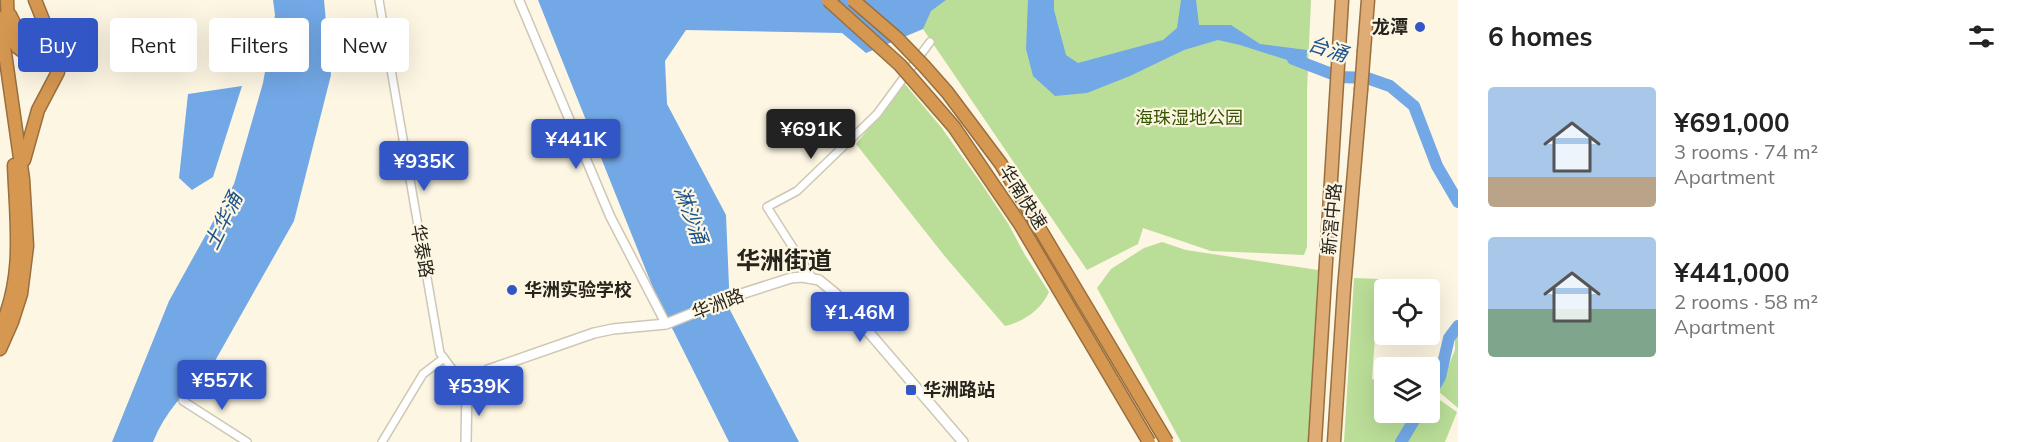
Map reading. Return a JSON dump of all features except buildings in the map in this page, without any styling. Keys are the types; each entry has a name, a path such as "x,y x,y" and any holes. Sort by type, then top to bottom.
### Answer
{"highway":[{"path":"30,0 37,18"},
{"path":"20,155 41,104 56,77 58,60 36,0"},
{"name":"华南快速","path":"828,0 900,65 954,127 1020,224 1149,442"},
{"name":"华南快速","path":"853,0 897,38 924,66 990,148 1167,442"},
{"name":"新滘中路","path":"1315,442 1341,48 1342,0"},
{"name":"新滘中路","path":"1334,442 1368,0"},
{"path":"4,4 18,32"},
{"path":"0,349 17,309 26,265 27,225 19,181 4,4"},
{"path":"0,18 20,155 18,259 11,298 0,329"},
{"path":"8,34 18,48"},
{"path":"19,181 24,156 41,104"}],"main road":[{"name":"华洲路","path":"469,385 488,370 594,333 666,324 738,295 791,278 813,279"},
{"path":"813,279 819,280 836,294 963,442"},
{"path":"466,442 465,395 469,385"}],"street":[{"name":"华泰路","path":"379,0 440,353 456,374 469,385"},
{"path":"519,0 610,216 666,324"},
{"path":"813,279 767,207 797,191 877,114 930,42"},
{"path":"382,442 423,374 444,358"},
{"path":"183,401 247,442"}],"green space":[{"name":"海珠湿地公园","path":"869,0 1311,0 1307,90 1307,247 1304,255 1211,251 1143,228 1138,244 1087,270 923,29 893,3"},
{"path":"904,83 941,127 981,183 1049,292 1036,310 1018,322 1005,326 947,259 856,144"},
{"path":"1162,242 1186,250 1318,270 1308,442 1181,442 1097,288 1111,269 1144,248"},
{"path":"1354,278 1379,279 1374,279 1372,379 1374,380 1374,423 1440,423 1440,400 1457,412 1445,442 1344,442"},
{"path":"1458,332 1458,408 1440,393 1440,386 1455,350 1455,336"}],"water":[{"name":"土华涌","path":"273,0 324,0 326,18 321,18 321,72 331,72 331,75 294,221 211,368 177,402 153,442 112,442 169,301 234,184 265,72 309,72 309,18 274,18"},
{"name":"淋沙涌","path":"538,0 946,0 931,11 923,29 866,53 842,33 686,30 665,61 667,104 726,215 730,310 799,442 729,442 657,298"},
{"path":"1028,0 1054,0 1054,10 1066,55 1078,63 1163,40 1177,28 1181,0 1196,0 1199,25 1231,25 1260,44 1307,50 1306,66 1218,40 1184,50 1130,76 1087,93 1055,96 1033,76 1026,49"},
{"path":"242,86 213,177 192,190 179,178 188,94"}],"waterway":[{"name":"台涌","path":"1293,59 1340,77 1367,78 1390,86 1414,106 1437,166 1458,202"},
{"path":"1440,377 1449,338 1458,326"},
{"path":"1401,442 1412,423"}],"place":[{"name":"龙潭","path":"1420,27"},
{"name":"华洲实验学校","path":"512,290"},
{"name":"华洲路站","path":"911,390"}],"district":[{"name":"华洲街道","path":"784,261"}]}
